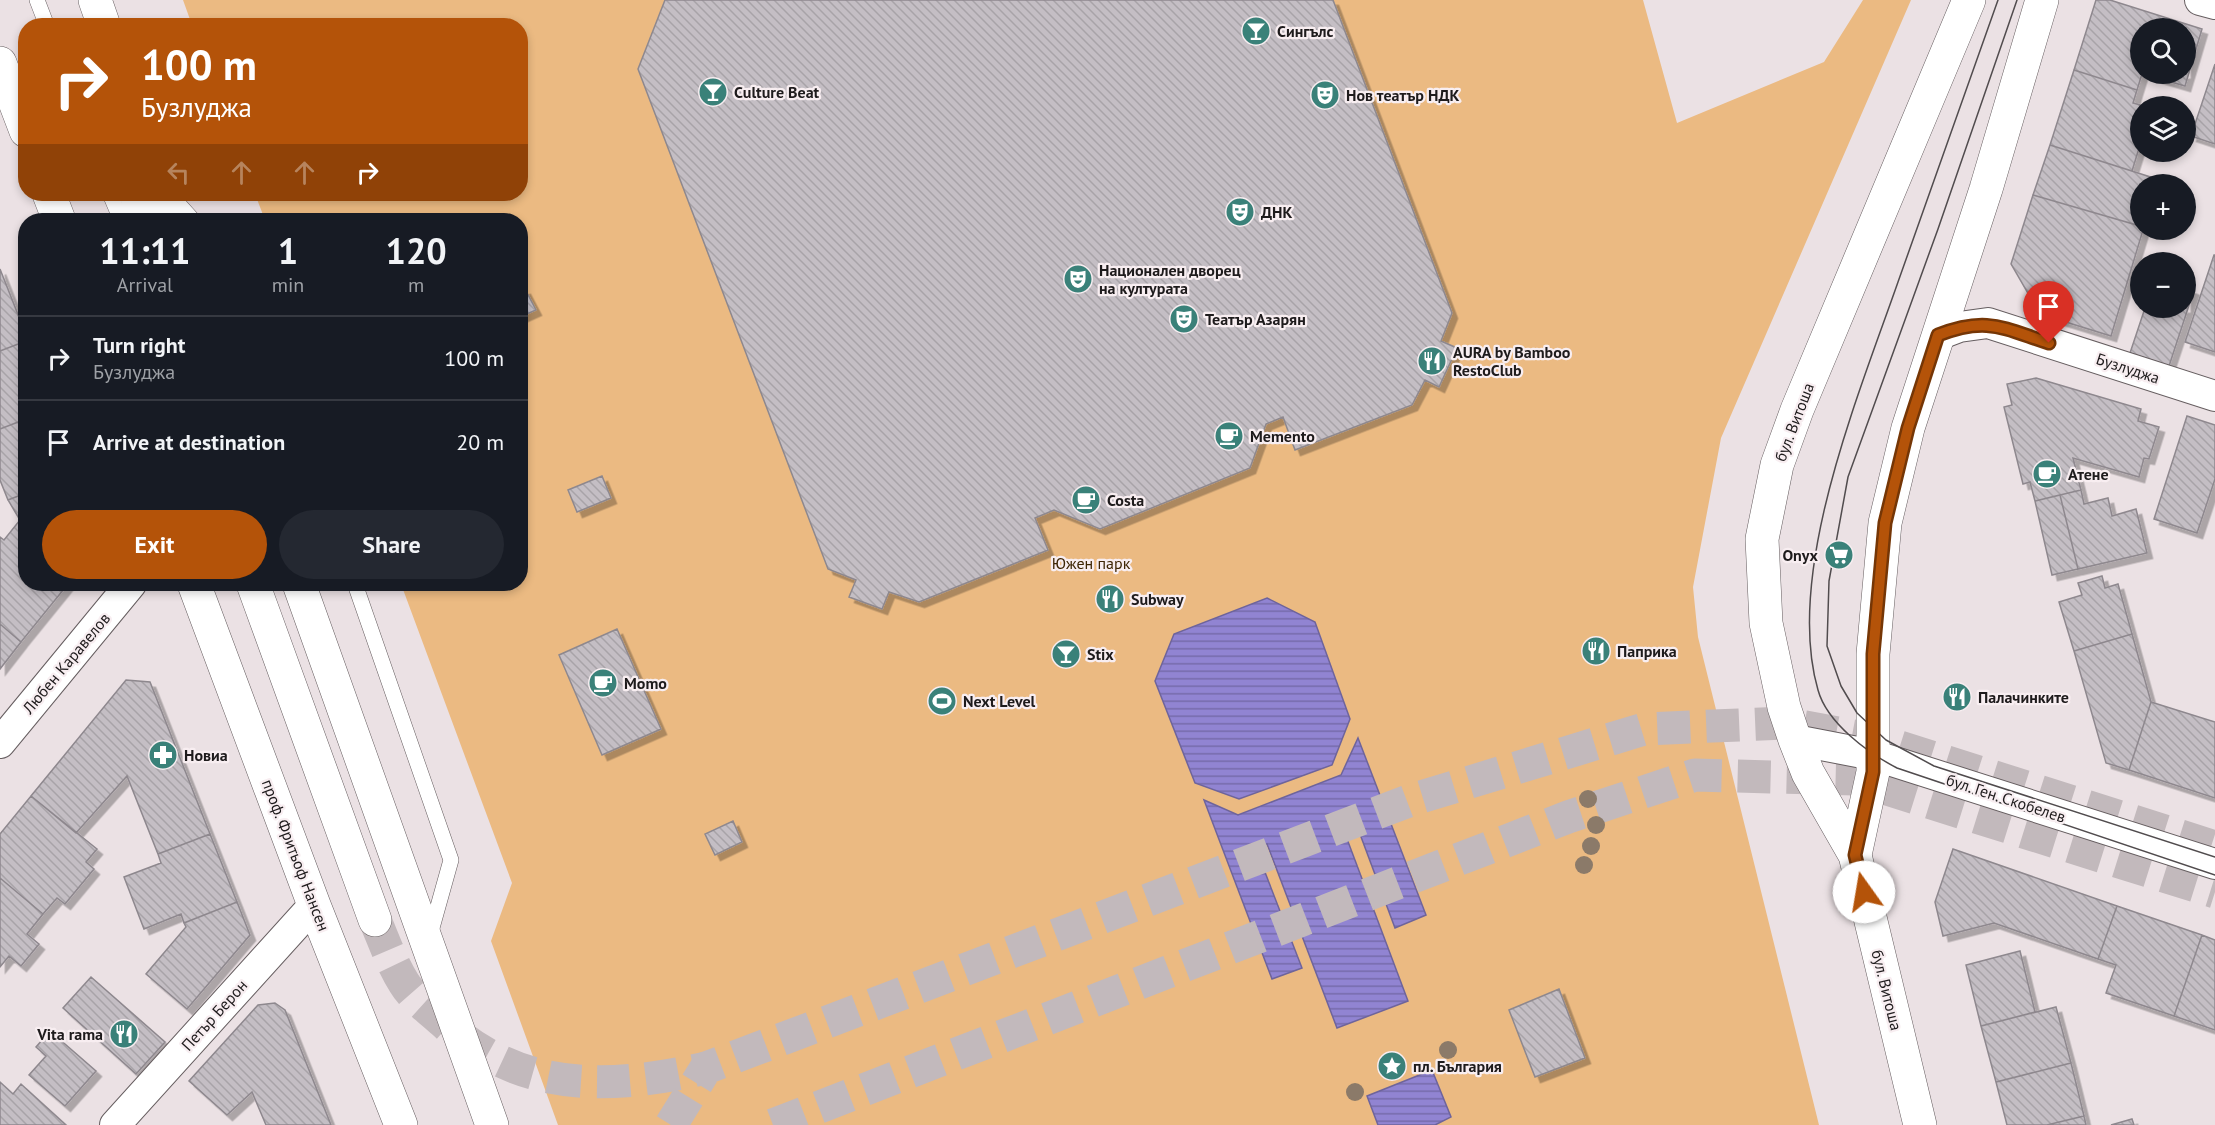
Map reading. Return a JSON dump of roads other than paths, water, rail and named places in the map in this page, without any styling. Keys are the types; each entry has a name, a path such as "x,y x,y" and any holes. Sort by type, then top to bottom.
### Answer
{"street":[{"path":"95,0 101,18"},
{"name":"бул. Витоша","path":"1920,1125 1855,855 1808,773 1784,707 1766,623 1762,539 1777,465 1797,410 1969,0"},
{"name":"бул. Витоша","path":"1855,855 1873,772 1873,654 1885,523 1908,428 1986,189 2042,0"},
{"path":"2200,0 2215,4"},
{"path":"0,63 18,110"},
{"name":"Бузлуджа","path":"1938,335 1959,327 1988,323 2215,396"},
{"name":"Любен Каравелов","path":"0,742 126,591"},
{"name":"проф. Фритьоф Нансен","path":"197,591 314,905 401,1125"},
{"path":"256,591 375,921"},
{"path":"301,591 492,1125"},
{"name":"бул. Ген. Скобелев","path":"1795,740 1874,754 2215,864"},
{"name":"Петър Берон","path":"115,1125 314,905"}],"lane":[{"path":"37,0 44,18"},
{"path":"175,201 187,213"},
{"path":"357,591 452,860 427,946"}],"tunnel":[{"path":"671,1125 706,1068 1411,800 1644,729 1784,723 1881,741 2215,847"},
{"path":"773,1125 1568,817 1695,775 1855,779 2215,892"},
{"path":"375,920 396,968 412,994 473,1045 503,1062 535,1074 567,1080 600,1082 635,1080 706,1068"}],"tram line":[{"path":"1998,0 1864,377 1831,484 1818,539 1811,593 1810,643 1818,690 1830,714 1850,736 1897,768 2215,875"},
{"path":"2017,0 1938,229 1848,477 1829,581 1827,646 1841,686 1857,713 1886,740 1934,766 2215,857"}],"place":[{"name":"Сингълс","path":"1256,31"},
{"name":"Culture Beat","path":"713,92"},
{"name":"Нов театър НДК","path":"1325,95"},
{"name":"ДНК","path":"1240,212"},
{"name":"Национален дворец на културата","path":"1078,279"},
{"name":"Театър Азарян","path":"1184,319"},
{"name":"AURA by Bamboo RestoClub","path":"1432,361"},
{"name":"Memento","path":"1229,436"},
{"name":"Атене","path":"2047,474"},
{"name":"Costa","path":"1086,500"},
{"name":"Onyx","path":"1839,555"},
{"name":"Subway","path":"1110,599"},
{"name":"Паприка","path":"1596,651"},
{"name":"Stix","path":"1066,654"},
{"name":"Momo","path":"603,683"},
{"name":"Палачинките","path":"1957,697"},
{"name":"Next Level","path":"942,701"},
{"name":"Новиа","path":"163,755"},
{"name":"Vita rama","path":"124,1034"},
{"name":"пл. България","path":"1392,1066"}],"park label":[{"name":"Южен парк","path":"1091,563"}]}
